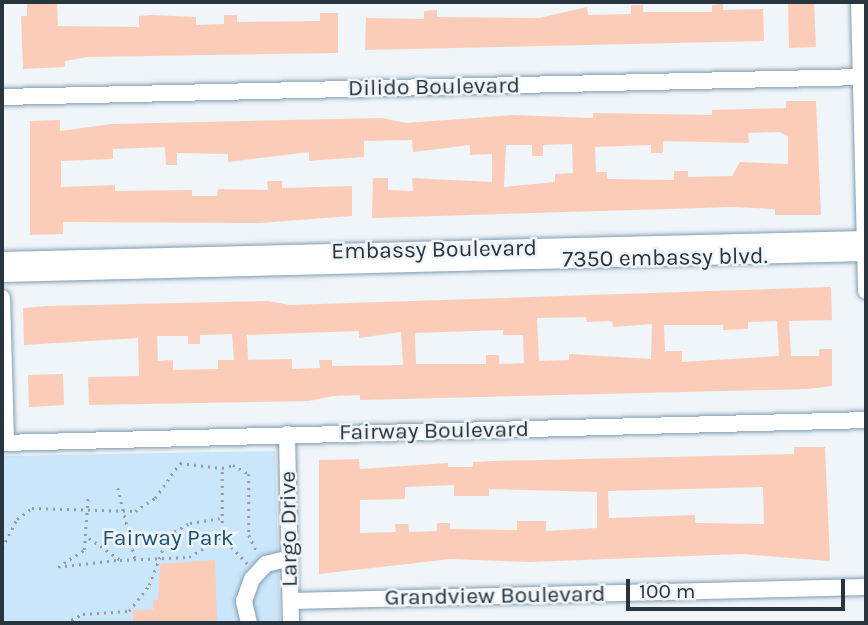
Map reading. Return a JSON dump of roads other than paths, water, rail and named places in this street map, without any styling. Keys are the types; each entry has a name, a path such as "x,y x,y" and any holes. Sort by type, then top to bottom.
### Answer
{"street":[{"path":"859,2 864,77 866,291"},
{"name":"Dilido Boulevard","path":"2,97 864,77"},
{"name":"Embassy Boulevard","path":"2,260 866,246"},
{"name":"7350 embassy blvd.","path":"2,274 866,246"},
{"path":"2,298 4,442"},
{"name":"Fairway Boulevard","path":"4,442 866,420"},
{"name":"Largo Drive","path":"287,435 291,623"},
{"path":"249,623 244,601 252,579 266,564 290,558"},
{"name":"Grandview Boulevard","path":"291,601 866,587"}],"park label":[{"name":"Fairway Park","path":"168,538"}]}
